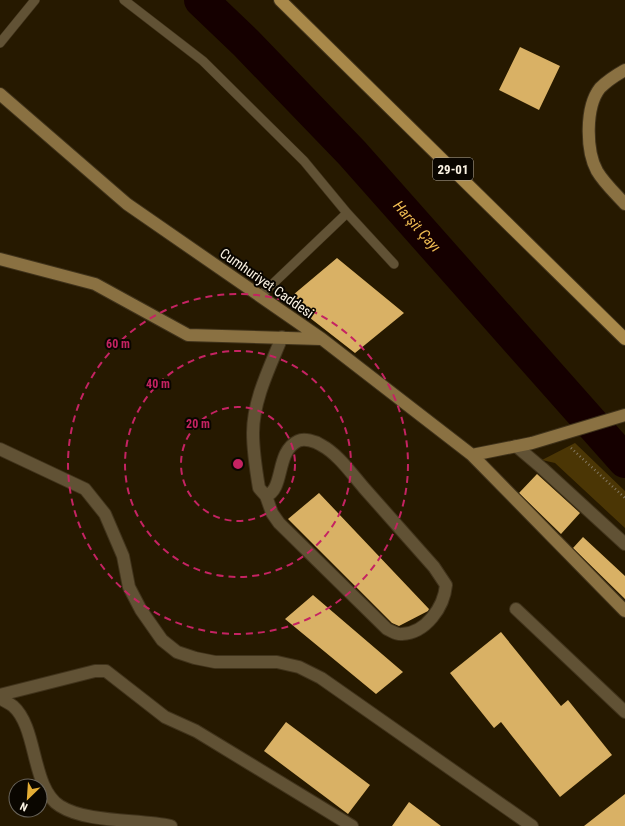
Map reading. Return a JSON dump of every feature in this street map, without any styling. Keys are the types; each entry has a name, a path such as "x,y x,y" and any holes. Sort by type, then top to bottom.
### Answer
{"main road":[{"name":"29-01","path":"280,0 625,339"},
{"path":"625,70 612,78 600,89 592,103 589,131 593,159 598,172 625,204"},
{"name":"Cumhuriyet Caddesi","path":"0,94 127,204 322,339 472,455 625,611"},
{"path":"0,259 95,284 188,336 322,339"},
{"path":"472,455 532,443 625,415"}],"street":[{"path":"266,496 271,494 276,488 282,461 287,449 298,441 305,439 321,444 340,461 434,567 446,585 445,597 438,610 425,624 411,632 400,635 387,628 279,523 272,513 266,496 259,488 253,432 261,393 282,337"},
{"path":"516,446 625,544"},
{"path":"0,449 85,489 105,514 123,556 129,587 141,610 162,640 177,652 194,658 215,662 277,662 298,668 321,678 532,826"},
{"path":"516,609 625,712"},
{"path":"0,695 90,672 106,671 165,717 196,731 352,826"},
{"path":"0,698 13,706 22,717 48,794 60,806 81,814 171,826"}],"lane":[{"path":"0,43 35,0"},
{"path":"124,0 203,61 304,161 347,213 394,264"},
{"path":"260,296 347,213"}],"shaded area":[{"path":"575,443 625,491 625,528 555,463 542,460"}],"building":[{"path":"520,47 560,66 539,110 499,90"},
{"path":"337,258 404,313 355,353 287,300"},
{"path":"537,474 580,513 561,534 519,493"},
{"path":"319,493 429,609 428,611 399,626 392,623 288,519"},
{"path":"583,537 625,576 625,599 573,548"},
{"path":"313,595 403,672 376,694 285,619"},
{"path":"501,632 561,706 568,700 612,755 560,797 501,722 494,728 450,673"},
{"path":"286,722 370,785 348,814 264,751"},
{"path":"625,794 625,826 584,826"},
{"path":"409,802 441,826 392,826"}],"waterway":[{"name":"Harşit Çayı","path":"201,0 246,43 352,153 625,461"}]}
